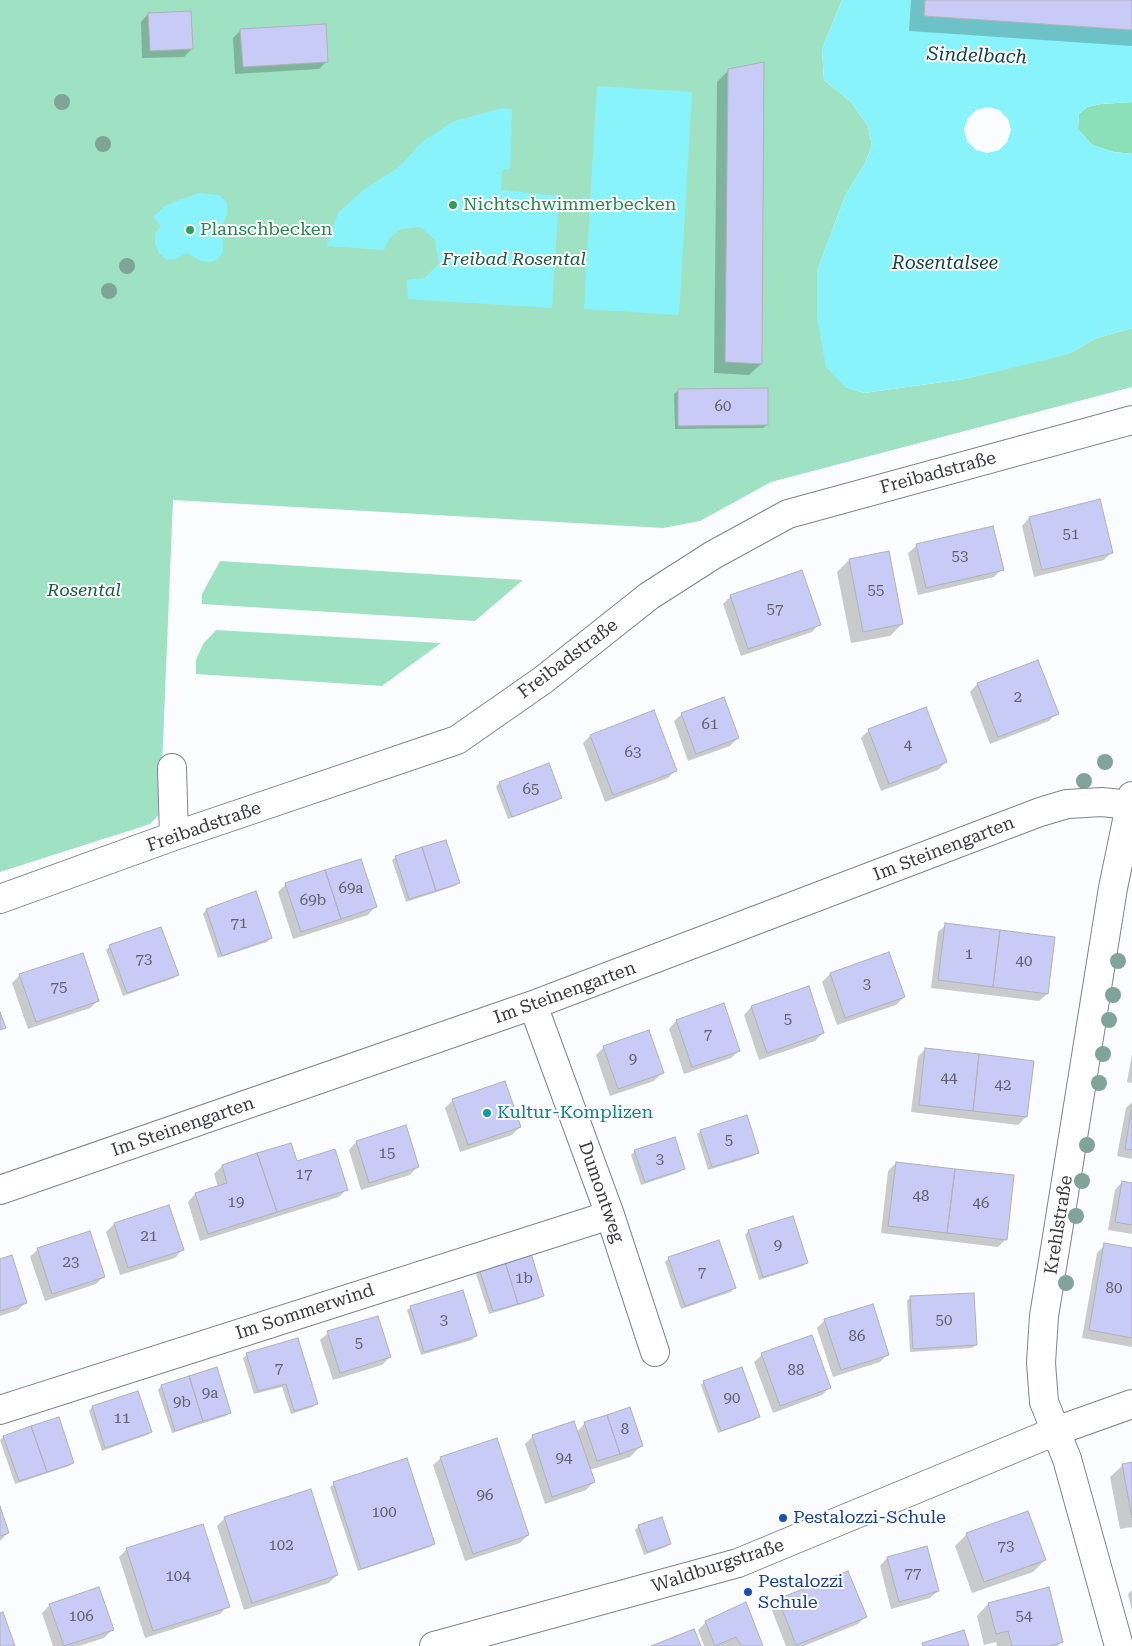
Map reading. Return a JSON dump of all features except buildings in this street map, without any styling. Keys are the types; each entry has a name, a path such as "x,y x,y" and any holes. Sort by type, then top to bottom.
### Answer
{"street":[{"name":"Freibadstraße","path":"0,899 174,836 457,740 543,680 650,596 712,555 788,514 1132,420"},
{"path":"172,768 174,836"},
{"name":"Im Steinengarten","path":"0,1190 533,1005 1040,812 1067,804 1131,801"},
{"name":"Krehlstraße","path":"1120,1646 1070,1468 1044,1402 1041,1363 1044,1316 1113,888 1131,801"},
{"name":"Dumontweg","path":"533,1005 610,1215 655,1352"},
{"name":"Im Sommerwind","path":"0,1410 610,1215"},
{"name":"Waldburgstraße","path":"434,1646 738,1563 1056,1431 1132,1404"}],"green space":[{"name":"Freibad Rosental","path":"0,0 842,0 822,49 824,80 851,102 868,126 872,146 865,163 845,196 817,271 845,387 864,393 964,379 1071,353 1094,339 1132,328 1132,387 771,482 700,521 663,528 173,500 160,814 150,824 0,872"},
{"path":"1132,102 1132,154 1114,152 1092,145 1078,129 1079,114 1087,107"},
{"path":"220,561 523,580 475,621 202,604 202,594"},
{"path":"216,630 441,643 382,686 196,674 196,660 203,644"}],"water":[{"name":"Rosentalsee","path":"842,0 925,0 924,16 1132,30 1132,102 1087,107 1079,114 1078,129 1092,145 1114,152 1132,154 1132,328 1094,339 1071,353 964,379 864,393 845,387 826,367 817,318 817,271 845,196 865,163 872,146 868,126 851,102 824,80 822,49","holes":["988,107 999,110 1008,119 1011,130 1007,142 999,150 987,153 976,150 967,141 964,129 968,118 976,110"]},
{"path":"597,86 692,92 679,315 584,309"},
{"name":"Nichtschwimmerbecken","path":"502,108 512,109 510,169 502,170 501,190 559,196 552,308 408,299 407,280 425,278 439,263 435,240 420,227 401,229 389,238 384,250 327,246 338,213 362,191 399,167 423,141 452,122"},
{"name":"Planschbecken","path":"198,193 219,195 227,202 227,214 222,227 223,252 219,258 212,262 201,261 187,253 174,260 166,259 159,253 155,244 155,233 161,226 153,217 166,205"}],"place":[{"name":"Nichtschwimmerbecken","path":"453,205"},
{"name":"Planschbecken","path":"190,230"},
{"name":"Kultur-Komplizen","path":"487,1113"},
{"name":"Pestalozzi-Schule","path":"783,1518"},
{"name":"Pestalozzi Schule","path":"748,1592"}],"water label":[{"name":"Sindelbach","path":"977,56"}],"park label":[{"name":"Rosental","path":"84,591"}]}
